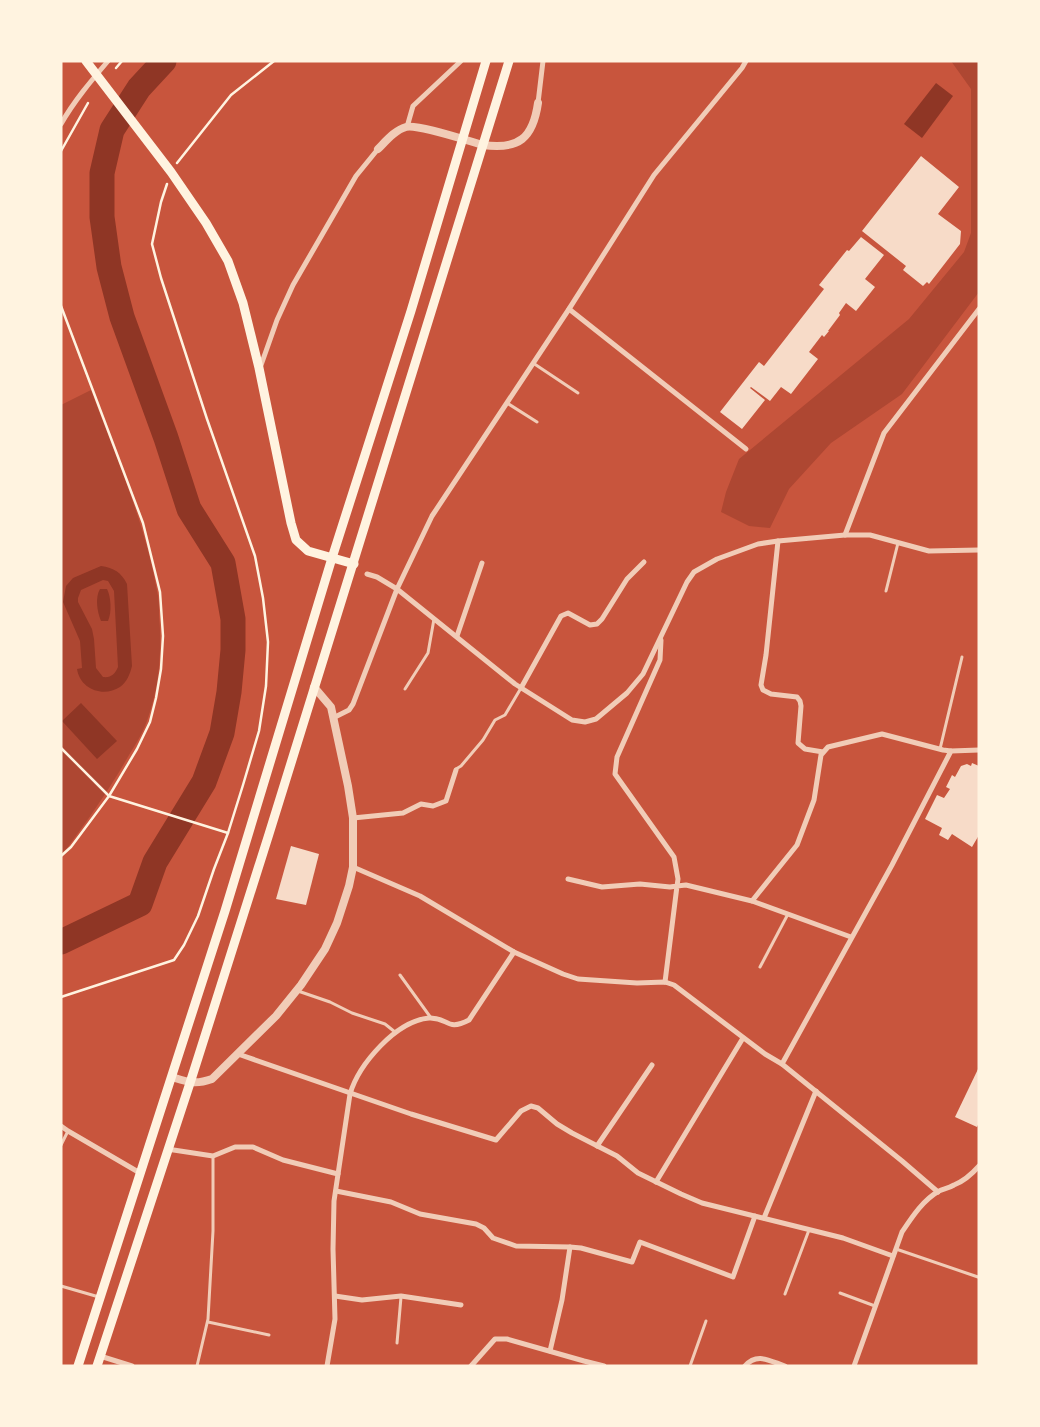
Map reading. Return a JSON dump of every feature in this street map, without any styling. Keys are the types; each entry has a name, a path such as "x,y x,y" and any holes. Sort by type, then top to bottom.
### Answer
{"main road":[{"path":"86,61 171,172 206,223 228,261 243,303 259,368 296,540 308,551 354,564"},
{"path":"78,1366 225,911 332,558 411,311 486,61"},
{"path":"97,1366 269,834 509,61"}],"street":[{"path":"61,124 70,107 108,61"},
{"path":"406,127 413,106 461,61"},
{"path":"259,368 277,320 293,285 356,176 378,149 395,132 406,127 422,128 483,145 503,145 517,142 527,136 533,126 538,103 542,61"},
{"path":"333,718 349,710 353,704 397,588 432,516 569,309 654,175 746,61"},
{"path":"569,309 746,449"},
{"path":"845,535 884,433 979,309"},
{"path":"367,574 377,577 397,588 521,688 572,720 585,722 596,719 627,693 643,674 687,582 694,572 717,559 758,544 845,535 870,535 929,551 979,550"},
{"path":"778,541 767,647 761,685 763,690 770,694 797,697 801,706 798,743 805,749 823,752"},
{"path":"521,688 562,616 568,613 590,625 598,624 627,579 644,562"},
{"path":"456,636 482,563"},
{"path":"661,636 660,660 617,757 615,774 674,857 678,880 665,982"},
{"path":"172,1077 190,1083 201,1083 212,1079 276,1016 297,990 325,949 337,923 353,867 353,818 331,707 314,687"},
{"path":"752,901 797,845 814,800 821,755 828,747 882,734 940,749 979,750"},
{"path":"782,1064 892,865 951,750"},
{"path":"353,818 403,813 421,804 433,806 446,801 456,770"},
{"path":"353,867 420,896 514,952 563,974 578,979 637,983 665,982 674,985 743,1038 782,1064 938,1192"},
{"path":"568,878 602,887 640,884 670,887 686,885 752,901 852,937"},
{"path":"327,1366 335,1319 332,1250 336,1191 352,1086 366,1063 390,1037 408,1025 421,1019 431,1018 439,1019 453,1026 469,1020 514,952"},
{"path":"656,1182 743,1038"},
{"path":"238,1054 350,1094 496,1140 521,1111 531,1106 538,1108 564,1128 617,1156 638,1173 702,1203 843,1238 894,1256"},
{"path":"597,1146 652,1065"},
{"path":"764,1218 816,1091"},
{"path":"61,1126 140,1173"},
{"path":"167,1149 214,1156 234,1147 253,1147 283,1160 338,1174"},
{"path":"854,1366 902,1232 924,1203 938,1192 956,1185 979,1166"},
{"path":"336,1191 390,1202 420,1214 476,1224 484,1228 493,1238 516,1246 581,1248 632,1262 640,1242 733,1278 755,1216"},
{"path":"550,1351 562,1300 570,1247"},
{"path":"334,1296 362,1300 401,1296 461,1305"},
{"path":"471,1366 495,1339 508,1340 604,1366"},
{"path":"100,1356 132,1366"},
{"path":"745,1366 754,1359 761,1357 785,1366"}],"lane":[{"path":"533,364 578,393"},
{"path":"507,403 537,422"},
{"path":"886,591 898,542"},
{"path":"405,689 428,653 434,618"},
{"path":"940,749 962,657"},
{"path":"456,770 483,740 495,720 505,715 521,688"},
{"path":"760,967 788,914"},
{"path":"400,975 431,1018"},
{"path":"297,990 385,1024 395,1033"},
{"path":"61,1145 68,1131"},
{"path":"197,1366 208,1322 213,1231 214,1156"},
{"path":"785,1294 809,1230"},
{"path":"896,1249 978,1277"},
{"path":"61,1286 100,1297"},
{"path":"840,1293 875,1306"},
{"path":"397,1343 401,1296"},
{"path":"690,1366 706,1321"},
{"path":"208,1322 269,1335"}],"path":[{"path":"115,68 122,61"},
{"path":"171,172 231,95 274,61"},
{"path":"61,151 88,102"},
{"path":"61,997 174,960 184,945 198,916 228,833 259,731 266,686 268,642 263,598 255,556 206,419 160,278 152,244 161,202"},
{"path":"61,306 143,523 160,592 163,636 161,669 150,722 137,749 109,796 71,847 61,856"},
{"path":"61,748 109,796 228,833"}],"shaded area":[{"path":"951,61 979,61 979,292 902,394 831,443 789,489 770,528 749,526 721,512 726,492 739,459 909,319 964,252 971,233 971,89"},
{"path":"936,83 953,96 922,138 904,124"},
{"path":"91,390 137,514 152,565 158,596 160,653 158,679 152,705 142,733 100,802 61,854 61,405"},
{"path":"101,566 117,571 127,584 132,666 125,683 107,692 93,690 79,676 77,669 82,668 80,641 63,602 66,586 73,578","holes":["103,580 108,581 114,591 118,667 112,675 103,677 96,668 92,629 78,602 78,598 81,590"]},
{"path":"100,589 107,589 109,596 110,609 108,621 101,621 98,613 97,600"},
{"path":"81,703 117,741 97,759 62,721"}],"building":[{"path":"921,156 959,187 938,214 961,231 960,244 929,284 927,282 923,286 903,270 906,266 862,231"},
{"path":"861,237 884,255 865,279 875,287 856,311 846,303 829,331 824,337 822,335 809,352 818,359 791,394 781,387 770,401 750,388 765,400 742,429 720,412 759,362 764,366 824,289 819,285 847,250 849,251"},
{"path":"972,763 979,766 979,835 972,847 952,834 948,840 939,835 942,828 925,819 937,795 944,798 950,789 946,787 952,775 955,777 961,766 967,764 971,766"},
{"path":"291,846 319,854 306,905 276,899"},
{"path":"979,1067 979,1123 977,1127 955,1117"}],"waterway":[{"path":"61,942 140,904 155,862 204,782 222,733 229,692 233,650 233,619 223,563 189,509 166,438 122,317 109,267 102,217 102,173 112,130 139,88 164,61"}]}
